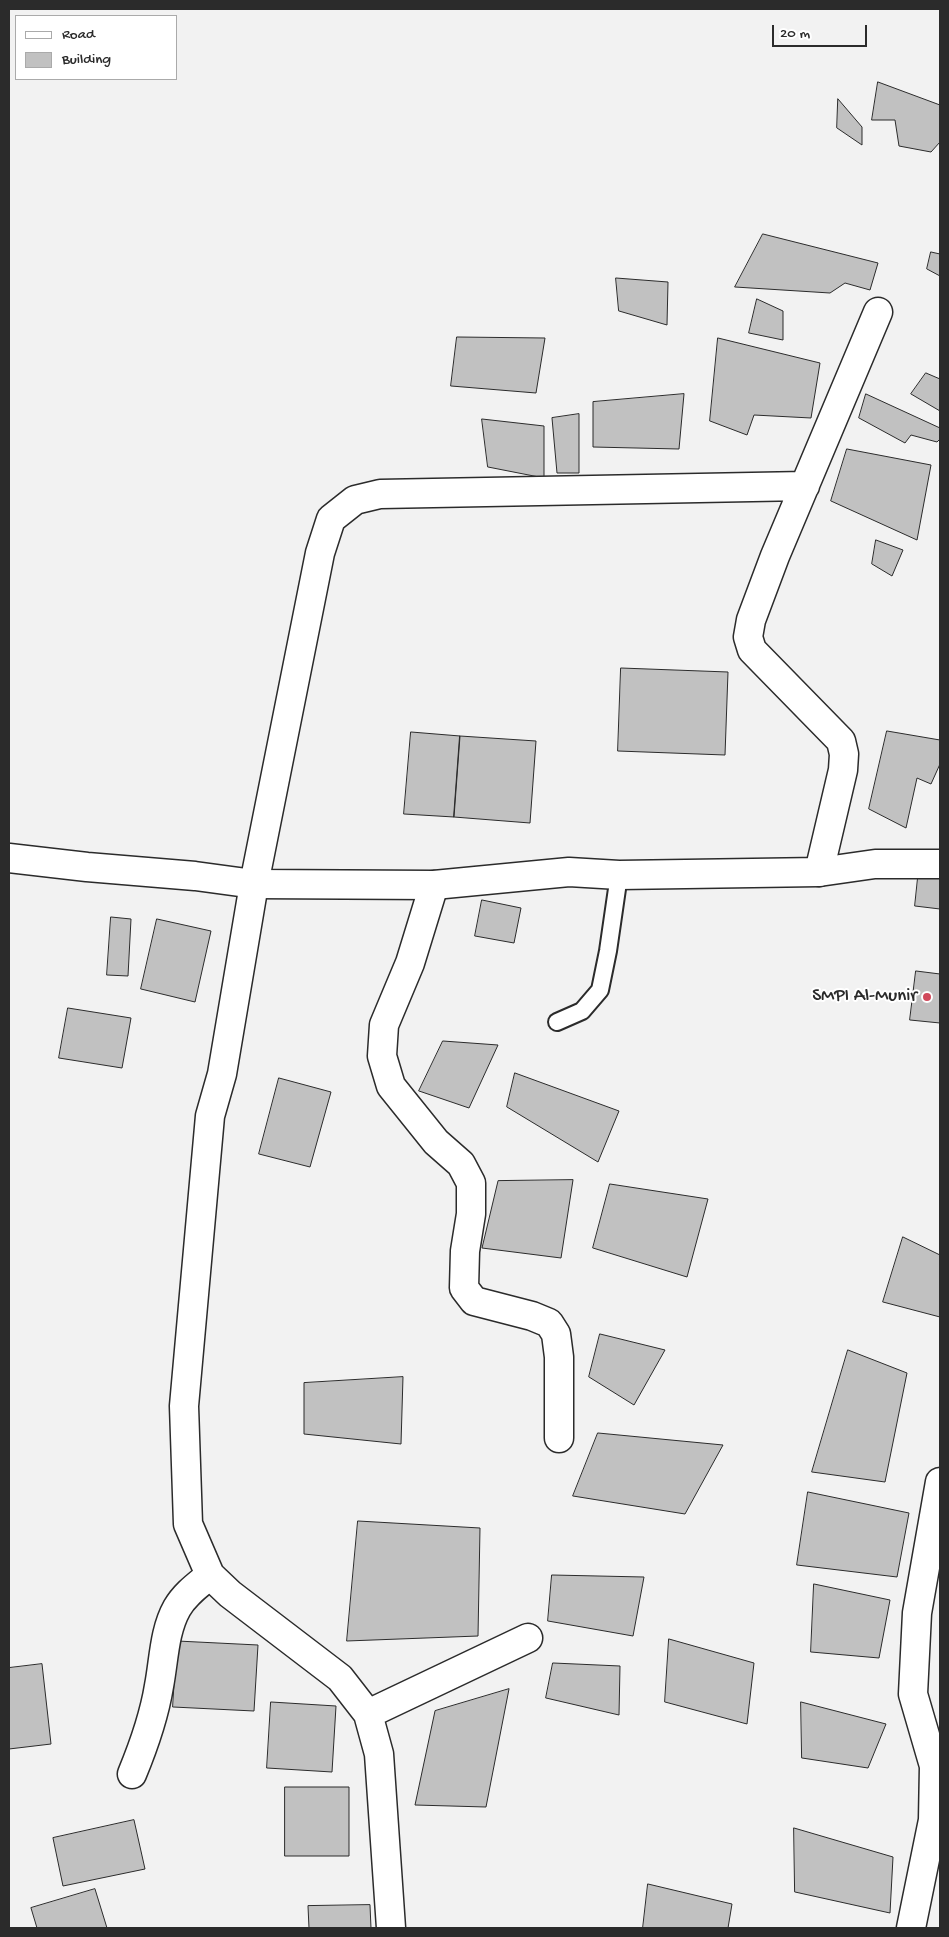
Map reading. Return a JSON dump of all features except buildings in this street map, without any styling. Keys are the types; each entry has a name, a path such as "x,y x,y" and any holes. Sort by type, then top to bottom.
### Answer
{"street":[{"path":"819,872 843,770 844,754 841,741 752,650 748,637 750,620 878,312"},
{"path":"391,1928 379,1754 368,1714 340,1678 230,1594 210,1575 188,1524 184,1406 210,1116 222,1074 254,884 320,553 331,519 356,500 380,494 805,486"},
{"path":"9,858 194,876 254,884 434,885 569,872 619,875 819,872 875,864 940,864"},
{"path":"434,885 410,963 384,1025 382,1056 391,1086 436,1142 461,1164 471,1183 472,1214 465,1251 464,1288 474,1300 532,1316 549,1323 556,1334 559,1438"},
{"path":"911,1928 932,1820 934,1766 913,1694 917,1613 940,1482"},
{"path":"132,1774 146,1742 153,1717 167,1635 177,1608 190,1591 210,1575"},
{"path":"368,1714 528,1638"}],"lane":[{"path":"558,1022 582,1011 600,990 608,951 619,875"}],"place":[{"name":"SMPI Al-Munir","path":"927,997"}]}
